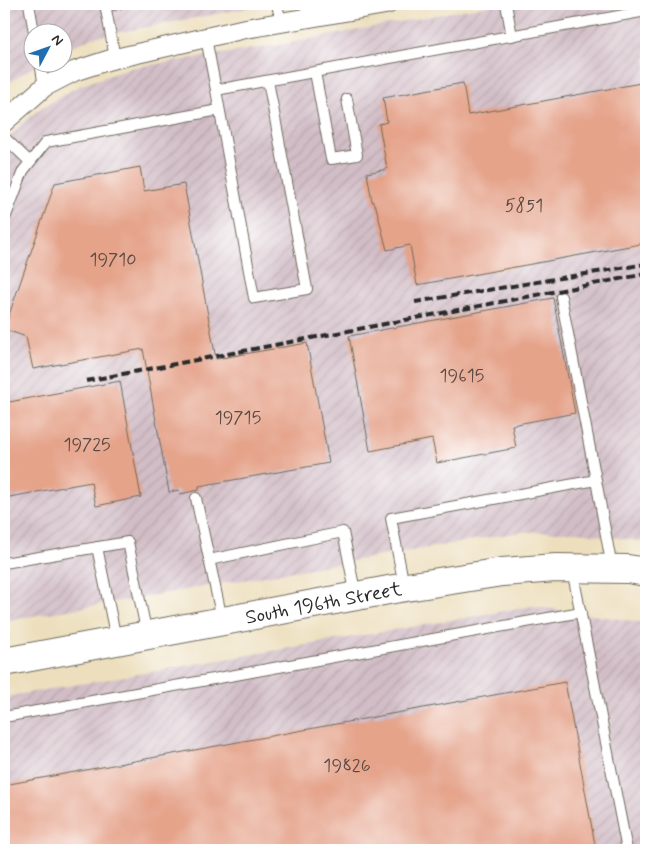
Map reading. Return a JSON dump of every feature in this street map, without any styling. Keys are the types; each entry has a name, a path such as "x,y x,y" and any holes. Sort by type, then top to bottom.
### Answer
{"main road":[{"name":"South 196th Street","path":"4,662 404,587 502,572 572,568 646,572"}],"street":[{"path":"4,122 44,87 75,71 115,58 359,6 388,4"}],"lane":[{"path":"29,4 32,22"},
{"path":"115,58 105,5 118,4"},
{"path":"277,4 281,23"},
{"path":"506,4 512,36"},
{"path":"216,90 646,12"},
{"path":"206,38 254,298 307,289 268,80"},
{"path":"42,72 44,87"},
{"path":"315,72 331,159 357,155 347,99"},
{"path":"4,221 23,171 46,142 219,110"},
{"path":"4,137 30,162"},
{"path":"561,297 613,569"},
{"path":"404,587 391,518 596,480"},
{"path":"196,498 222,621"},
{"path":"209,560 343,532 356,596"},
{"path":"4,563 128,542 147,635"},
{"path":"97,547 116,641"},
{"path":"572,568 627,850"},
{"path":"4,717 581,612"}],"shaded area":[{"path":"4,4 269,4 94,37 72,46 72,22 22,22 22,72 25,72 4,86"},
{"path":"494,4 646,4 646,542 577,532 521,532 4,621 4,143 21,124 41,108 79,86 130,68 284,44"},
{"path":"533,606 646,623 646,850 4,850 4,697"}],"building":[{"path":"646,82 646,243 417,285 410,245 387,250 376,207 372,201 367,173 387,169 379,124 387,122 383,98 463,83 468,115"},
{"path":"140,167 144,191 184,184 216,359 307,343 329,463 199,486 199,490 180,494 179,490 169,492 143,349 33,369 26,337 4,329 55,183"},
{"path":"553,298 575,413 512,425 516,448 437,463 432,439 370,451 349,336"},
{"path":"120,381 141,497 96,506 91,482 4,498 4,403"},
{"path":"565,682 596,850 4,850 4,785"}],"railway":[{"path":"415,302 646,264"},
{"path":"86,381 646,274"}]}
